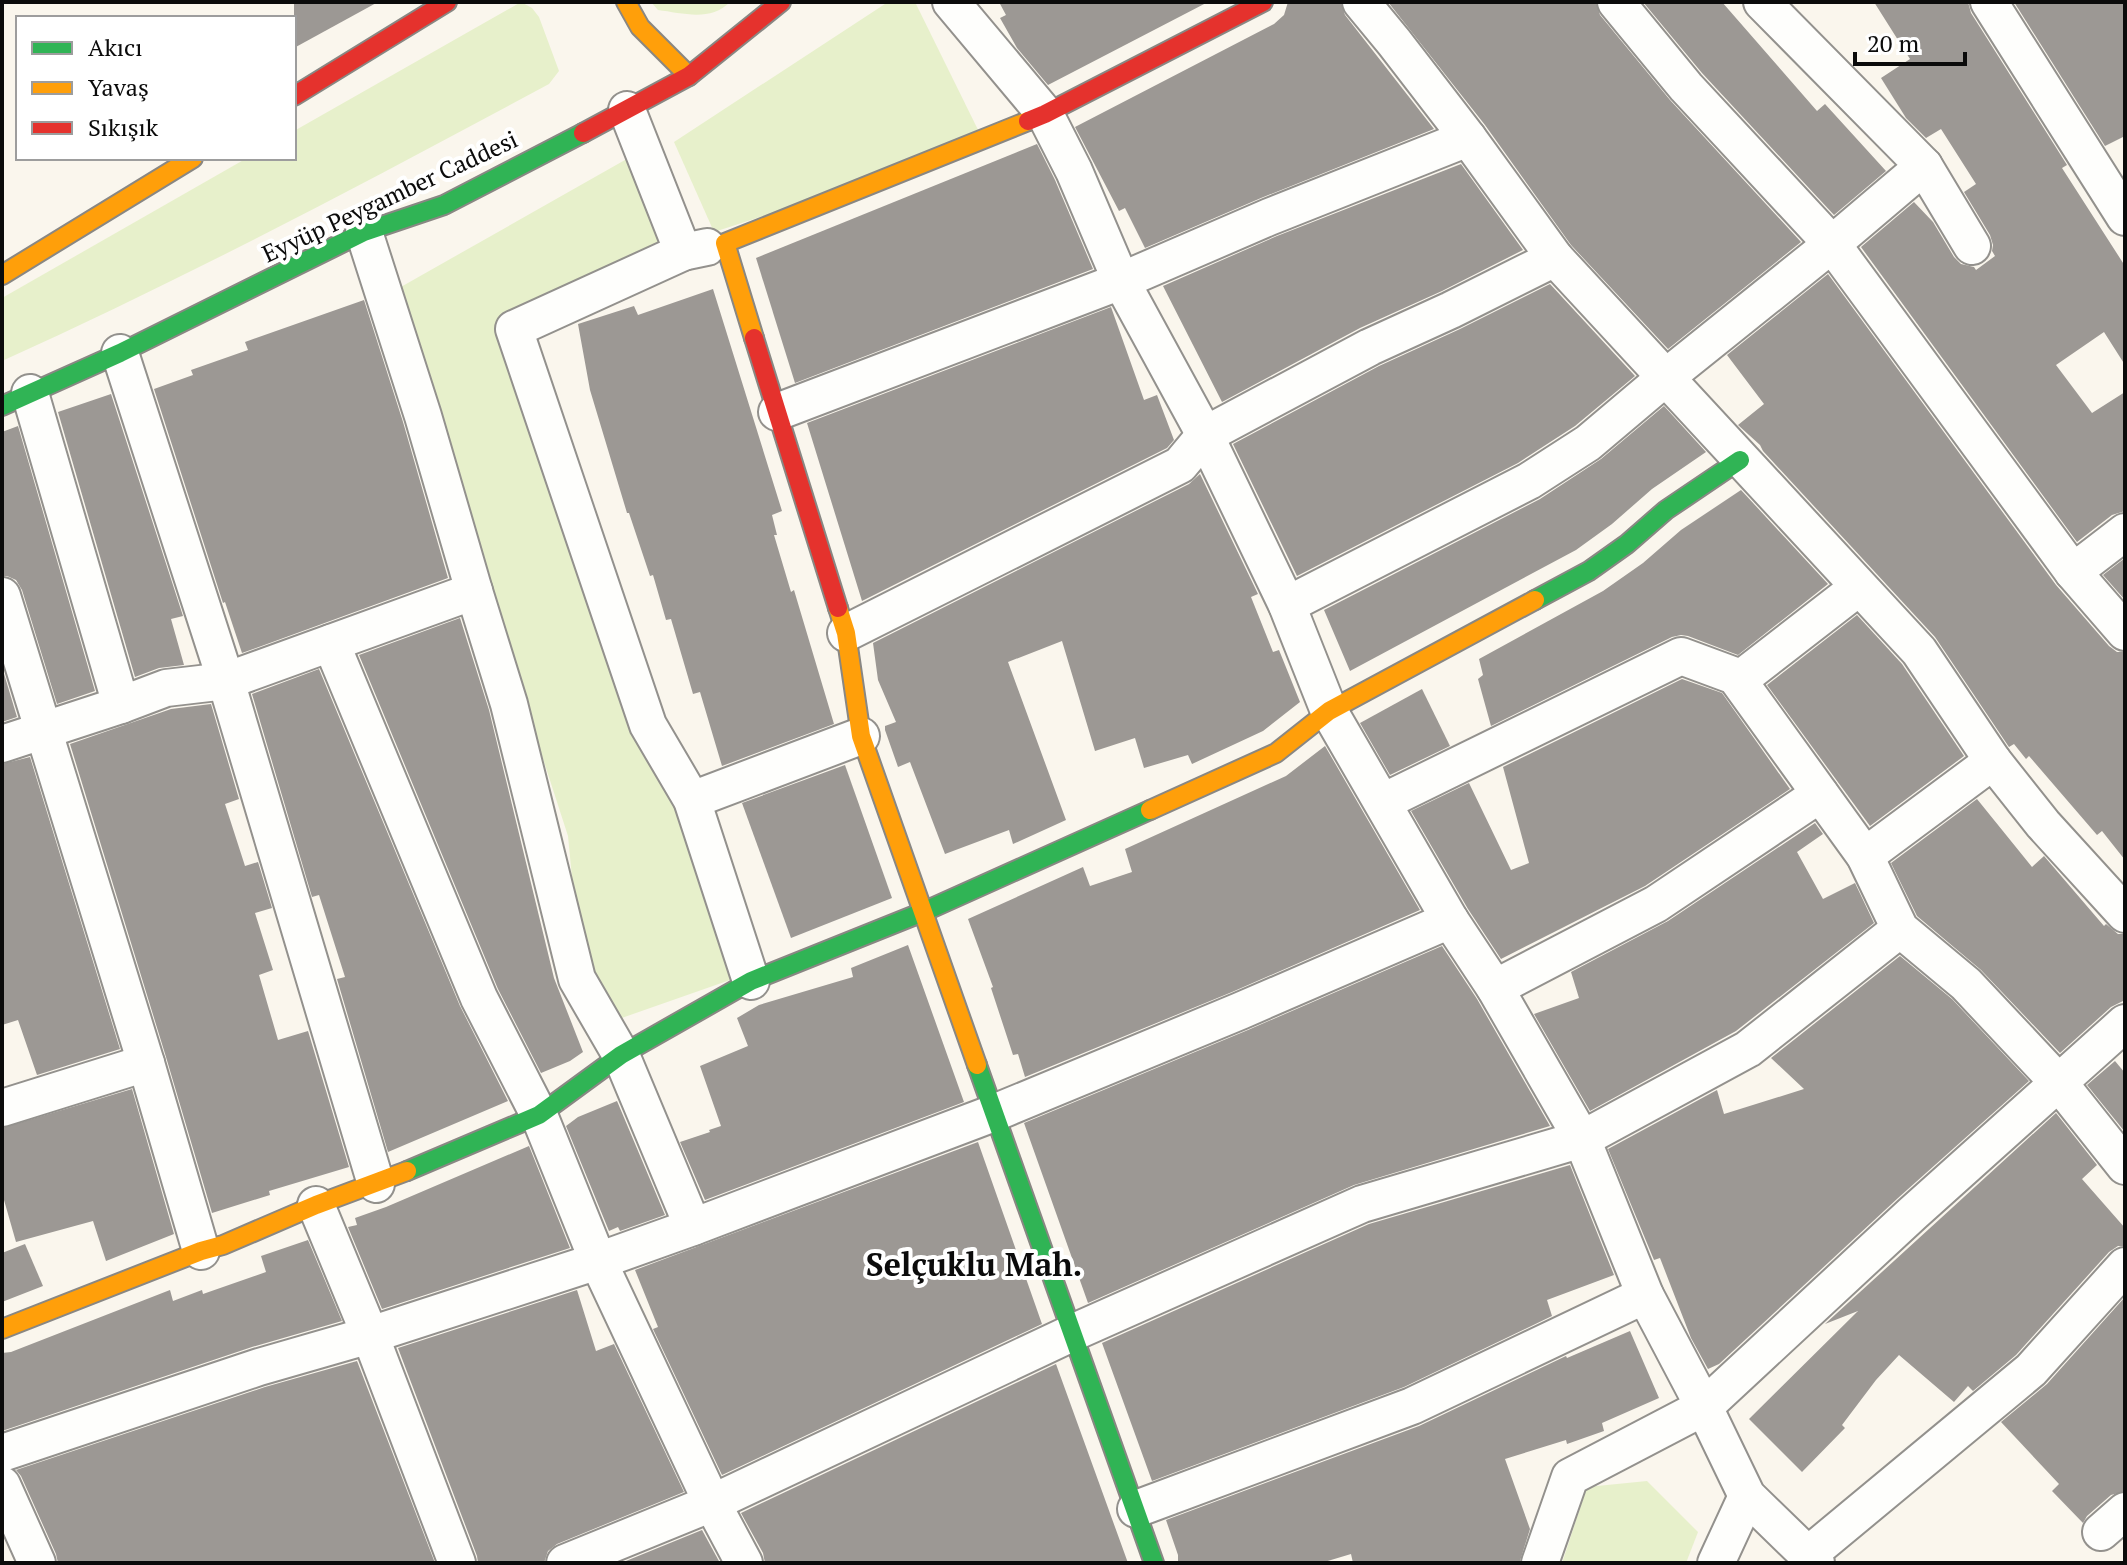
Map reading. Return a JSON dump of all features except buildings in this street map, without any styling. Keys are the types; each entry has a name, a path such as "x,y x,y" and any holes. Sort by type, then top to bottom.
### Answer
{"street":[{"path":"296,95 447,2"},
{"path":"626,2 640,27 689,76"},
{"name":"Eyyüp Peygamber Caddesi","path":"16,400 120,353 364,232 444,205 627,110 689,76 781,2"},
{"path":"951,2 1045,114 1074,171 1121,281 1205,435 1287,605 1329,711 1582,1139 1645,1295 1747,1496 1812,1559 2031,1370 2125,1266"},
{"path":"751,981 692,800 648,725 514,329 683,252 725,243 1045,114 1263,2"},
{"path":"1361,2 1468,138 1555,258 1919,651 1993,761 2043,824 2125,914"},
{"path":"1616,2 1686,87 1832,244 2073,572 2125,632"},
{"path":"1762,2 1924,166 1972,246"},
{"path":"1989,2 2125,217"},
{"path":"627,110 683,252"},
{"path":"777,412 1121,281 1269,217 1468,138"},
{"path":"2,275 190,160"},
{"path":"1287,605 1529,481 1588,443 1924,166"},
{"path":"364,232 509,704 577,979 621,1055 693,1227"},
{"path":"725,243 846,633 861,736 1154,1563"},
{"path":"846,633 1180,465 1205,435 1370,347 1555,258"},
{"path":"120,353 226,681 376,1184"},
{"path":"16,400 121,705"},
{"path":"2,1329 223,1245 539,1115 621,1055 751,981 923,912 1276,753 1329,711 1589,571 1627,544 1666,510 1740,460"},
{"path":"2073,572 2125,532"},
{"path":"1739,680 1859,587"},
{"path":"2,744 166,688 226,681 474,591"},
{"path":"2,596 201,1251"},
{"path":"331,643 479,998 539,1115 598,1261 712,1503 744,1563"},
{"path":"1383,802 1681,656 1735,676 1865,856 1900,929 1966,984 2059,1083 2125,1166"},
{"path":"692,800 861,736"},
{"path":"1865,856 1993,761"},
{"path":"1495,988 1656,904 1820,794"},
{"path":"2,1453 259,1367 370,1335 598,1261 693,1227 994,1113 1450,920"},
{"path":"565,1563 712,1503 1072,1333 1362,1204 1582,1139 1748,1049 1900,929"},
{"path":"1540,1563 1570,1477 1704,1407 1912,1214 2125,1023"},
{"path":"2,1108 146,1063"},
{"path":"316,1205 370,1335 457,1563"},
{"path":"1136,1509 1412,1406 1645,1295"},
{"path":"2,1485 37,1563"},
{"path":"1716,1563 1747,1496"}],"green space":[{"path":"521,2 532,8 539,17 559,71 549,84 346,192 209,262 2,361 2,298 244,160 296,160 296,130"},
{"path":"651,2 730,2 714,12 696,15 658,10"},
{"path":"888,2 915,2 985,144 714,232 674,142"},
{"path":"632,156 663,247 496,329 635,730 699,842 730,980 616,1020 578,940 568,836 392,292"},
{"path":"1647,1481 1698,1532 1686,1563 1562,1563 1587,1487"}],"traffic: fast":[{"path":"2,406 120,353 364,232 444,205 583,133"},
{"path":"1535,600 1589,571 1627,544 1666,510 1740,460"},
{"path":"407,1171 539,1115 621,1055 751,981 923,912 1150,810"},
{"path":"977,1065 1154,1563"}],"traffic: slow":[{"path":"626,2 640,27 689,76"},
{"path":"754,338 725,243 1028,121"},
{"path":"2,275 190,160"},
{"path":"1150,810 1276,753 1329,711 1535,600"},
{"path":"838,608 846,633 861,736 977,1065"},
{"path":"2,1329 407,1171"}],"traffic: jam":[{"path":"296,95 447,2"},
{"path":"583,133 689,76 781,2"},
{"path":"1028,121 1263,2"},
{"path":"754,338 838,608"}],"district":[{"name":"Selçuklu Mah.","path":"974,1265"}]}
